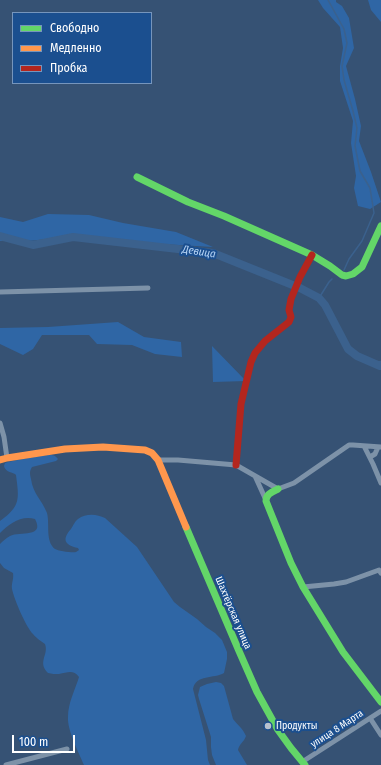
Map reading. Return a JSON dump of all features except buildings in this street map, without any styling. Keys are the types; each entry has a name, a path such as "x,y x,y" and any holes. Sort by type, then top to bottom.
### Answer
{"street":[{"path":"137,177 188,202 224,216 312,255 342,275 346,276 353,274 362,267 380,227"},
{"path":"236,465 241,404 251,362 255,353 265,341 289,322 291,317 289,310 291,299 300,277 312,255"},
{"path":"0,292 148,288"},
{"path":"0,423 4,437 4,459 65,449 103,447 145,450 158,460 178,460 236,465 278,489"},
{"path":"265,498 278,489 294,483 348,446 379,447 370,457"},
{"path":"364,446 381,483"},
{"name":"Шахтёрская улица","path":"158,460 245,667 265,708 280,733 304,764"},
{"path":"255,476 291,564 303,587 342,652 381,702"},
{"path":"303,587 340,583 380,571"},
{"name":"улица 8 Марта","path":"304,764 381,711"},
{"path":"370,718 381,735"},
{"path":"6,765 66,749"}],"shaded area":[{"path":"318,0 336,0 336,2 342,6 349,18 354,48 346,66 361,126 359,141 381,202 370,209 358,206 354,188 356,176 351,143 353,121 340,81 340,66 343,48 340,27"},
{"path":"368,0 381,0 381,22 371,10"},
{"path":"48,214 89,215 123,223 176,232 213,247 58,238 28,241 0,241 0,217 23,222"},
{"path":"118,322 144,337 181,342 182,357 155,354 132,345 97,344 89,335 42,335 33,349 23,355 0,344 0,328 48,327"},
{"path":"212,346 246,381 213,382"},
{"path":"49,455 58,459 56,461 32,467 30,473 34,489 47,513 49,537 52,546 55,549 66,552 76,552 79,550 78,548 67,543 66,536 76,521 81,517 88,515 95,515 105,518 137,547 174,602 222,640 227,652 224,673 201,679 195,684 193,689 206,740 210,765 84,765 68,722 69,707 79,677 72,672 52,674 48,673 45,669 43,662 46,652 45,644 34,636 21,613 13,594 13,573 4,568 0,563 0,544 10,536 30,533 37,529 35,519 25,518 7,526 0,533 0,521 12,511 18,496 16,475 5,469 5,463"},
{"path":"216,682 221,683 224,686 233,719 246,736 238,750 247,765 216,765 212,755 211,737 198,695 200,687"}],"waterway":[{"path":"328,0 344,29 347,43 342,66 344,80 357,128 355,146 360,171 370,188 374,213 362,241 349,259 344,270"},
{"name":"Девица","path":"0,236 33,245 73,237 213,253 300,288 319,298 325,305 348,349 357,356 380,366 381,365"},
{"path":"319,298 332,279"}],"traffic: fast":[{"path":"137,177 188,202 224,216 312,255 342,275 346,276 353,274 362,267 381,226"},
{"path":"278,489 268,495 266,501 291,563 303,587 343,652 381,702"},
{"path":"186,527 257,692 278,730 305,765"}],"traffic: slow":[{"path":"0,460 65,449 103,447 145,450 152,453 158,460 186,527"}],"traffic: jam":[{"path":"236,465 241,404 251,362 255,353 265,341 289,322 291,317 289,310 291,299 300,277 312,255"}],"place":[{"name":"Продукты","path":"268,726"}]}
